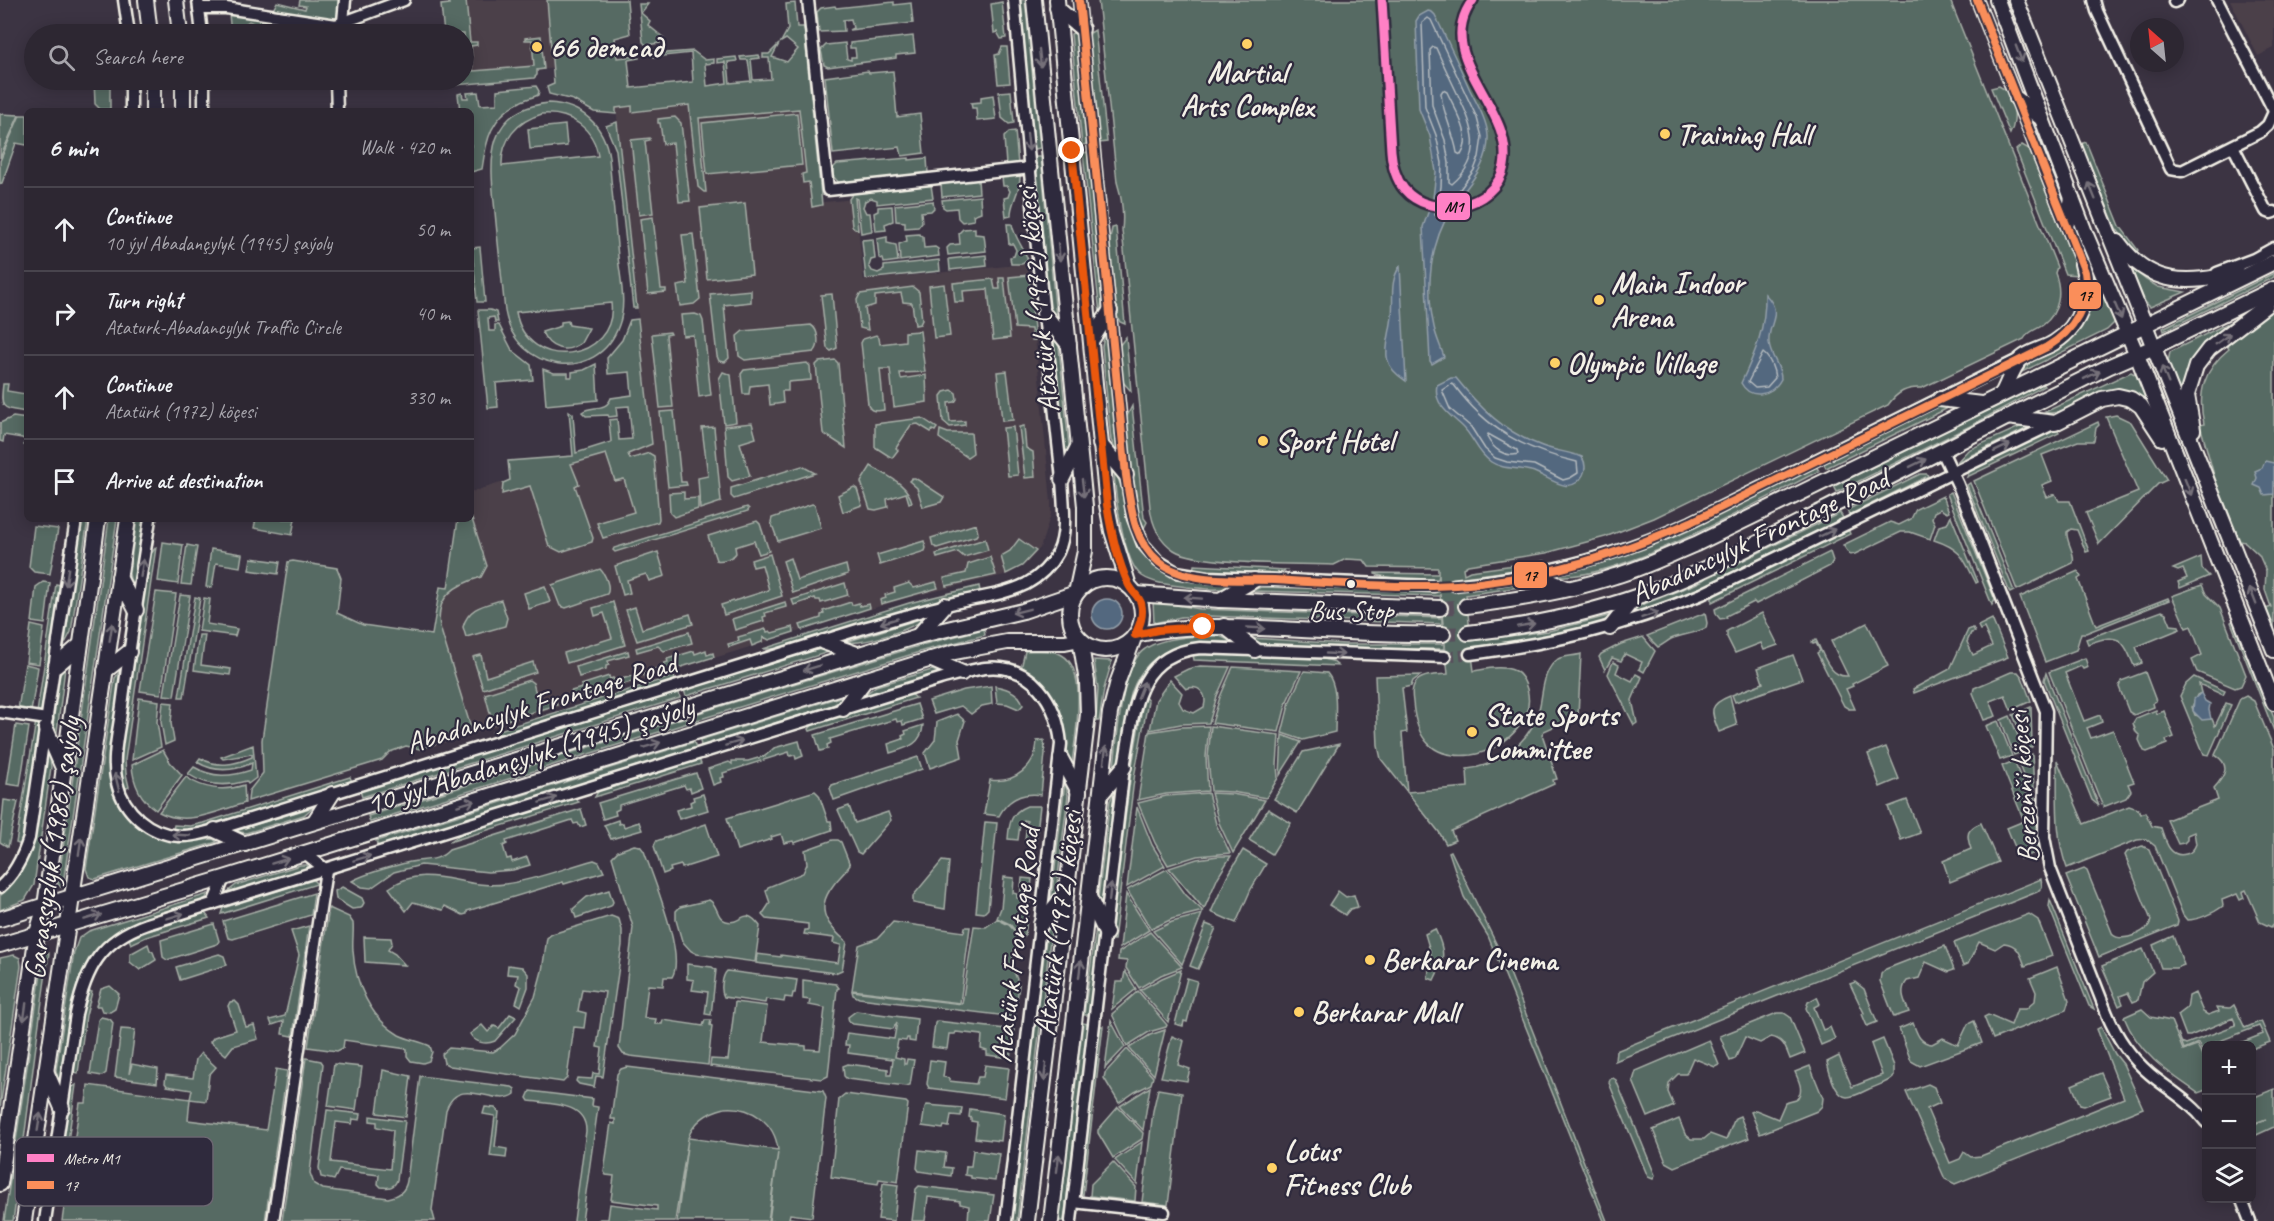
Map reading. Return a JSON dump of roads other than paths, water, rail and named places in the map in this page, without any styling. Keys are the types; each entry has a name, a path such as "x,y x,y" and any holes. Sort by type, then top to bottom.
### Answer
{"main road":[{"path":"146,0 149,24"},
{"path":"176,0 179,24"},
{"name":"Atatürk (1972) köçesi","path":"1034,0 1087,534 1083,567 1076,593"},
{"path":"1997,0 2072,198 2137,355 2274,703"},
{"path":"2016,0 2274,650"},
{"path":"1057,4 1082,29"},
{"name":"Atatürk (1972) köçesi","path":"1057,4 1100,444 1112,531 1132,590"},
{"path":"153,90 153,108"},
{"path":"183,90 183,108"},
{"path":"2017,99 2043,120"},
{"path":"2067,224 2072,198"},
{"path":"2106,226 2138,265 2164,279 2188,281 2256,271 2274,254"},
{"path":"1466,606 1514,600 1614,577 1696,544 2144,323 2274,262"},
{"path":"2003,392 2020,359 2056,342 2074,322 2084,305 2086,296 2087,287 2082,264"},
{"path":"1468,633 1542,622 1634,598 1689,576 2007,417 2274,290"},
{"path":"2194,447 2193,421 2187,395 2196,366 2209,349 2265,306 2274,290"},
{"path":"1091,340 1110,311"},
{"path":"1044,314 1069,345"},
{"path":"2007,417 2055,423 2102,399 2118,396 2141,406 2175,454"},
{"path":"1940,399 1981,404"},
{"path":"1100,444 1126,475"},
{"path":"1062,479 1078,447"},
{"name":"Garaşsyzlyk (1986) şaýoly","path":"0,1184 37,933 45,906 98,522"},
{"name":"Garaşsyzlyk (1986) şaýoly","path":"36,1137 128,522"},
{"path":"1534,575 1567,588"},
{"path":"119,577 136,610"},
{"path":"1107,578 1118,580 1132,590 1141,604 1142,615 1135,635 1120,646 1102,650 1080,639 1071,622 1070,612 1076,593 1084,585 1095,579 1107,578"},
{"path":"1220,600 1254,580"},
{"path":"1132,590 1220,600 1440,608"},
{"name":"10 ýyl Abadançylyk (1945) şaýoly","path":"0,919 858,654 918,636 1023,611 1076,593"},
{"path":"1610,628 1634,598"},
{"path":"918,636 945,605"},
{"path":"1135,635 1181,627 1224,626 1410,635 1443,634"},
{"path":"1224,626 1256,650"},
{"name":"Atatürk (1972) köçesi","path":"1051,1221 1114,696 1135,635"},
{"name":"Atatürk (1972) köçesi","path":"1027,1221 1088,706 1087,682 1080,639"},
{"name":"10 ýyl Abadançylyk (1945) şaýoly","path":"0,945 224,878 930,659 970,648 1007,642 1065,642 1080,639"},
{"path":"823,642 858,654"},
{"path":"56,666 79,646"},
{"path":"105,670 129,652"},
{"path":"930,659 962,673"},
{"path":"843,709 866,680"},
{"path":"46,724 63,768"},
{"path":"1061,759 1078,792"},
{"path":"1101,794 1124,767"},
{"path":"314,822 332,794"},
{"path":"215,830 245,844"},
{"path":"1041,924 1066,893"},
{"path":"1089,896 1106,933"},
{"path":"46,1071 62,1108"},
{"path":"0,1121 11,1107"},
{"name":"Garaşsyzlyk (1986) şaýoly","path":"24,1221 26,1206"}],"street":[{"path":"124,0 128,24"},
{"path":"339,24 345,0"},
{"path":"345,24 404,0"},
{"path":"808,0 828,190 1031,168"},
{"name":"Abadancylyk Frontage Road","path":"129,652 115,771 120,792 130,810 142,822 167,834 192,836 945,605 1017,587 1034,579 1048,566 1057,552 1062,539 1064,511 1014,0"},
{"path":"1079,0 1126,475 1136,526 1143,544 1158,561 1186,575 1254,580 1434,586"},
{"path":"1977,0 2082,264"},
{"path":"2094,0 2172,170 2182,171 2260,132 2268,125 2274,112 2217,0"},
{"path":"201,24 198,4 320,24"},
{"path":"131,90 131,108"},
{"path":"204,90 204,108"},
{"path":"336,90 337,108"},
{"path":"2233,146 2266,211 2274,212"},
{"path":"2188,281 2230,268 2274,248"},
{"name":"Abadancylyk Frontage Road","path":"1454,585 1534,575 1604,556 1668,532 2020,359"},
{"name":"Abadancylyk Frontage Road","path":"1470,654 1558,641 1610,628 1669,608 2055,423"},
{"name":"Berzeňňi köçesi","path":"1942,451 2046,711 2044,837 2050,868 2071,923 2113,1029 2121,1043 2141,1066 2192,1106 2202,1117"},
{"name":"Garaşsyzlyk (1986) şaýoly","path":"0,888 22,860 29,838 76,522"},
{"path":"129,652 150,522"},
{"path":"1071,1221 1124,767 1139,692 1147,677 1156,666 1176,653 1192,648 1217,647 1445,657"},
{"name":"Atatürk Frontage Road","path":"962,673 987,668 997,669 1010,671 1033,683 1045,695 1053,709 1060,732 1061,759 1006,1221"},
{"path":"57,1137 81,990 92,966 109,945 127,932 962,673"},
{"path":"0,712 46,724"},
{"path":"305,853 326,870"},
{"path":"273,1221 326,870"},
{"path":"213,904 224,878"},
{"path":"1073,1202 1164,1212"},
{"path":"2243,1203 2250,1221"},
{"path":"45,1221 47,1206"}],"water":[{"path":"1428,11 1435,15 1481,112 1488,136 1485,157 1481,166 1452,208 1434,250 1430,281 1431,312 1444,357 1432,364 1423,227 1433,198 1436,172 1430,136 1419,109 1416,21 1419,16"},
{"path":"1400,266 1406,381 1396,374 1387,359 1393,284"},
{"path":"1765,294 1774,307 1775,313 1769,343 1781,379 1767,392 1755,394 1741,383 1759,340 1764,318"},
{"path":"1456,378 1484,409 1516,434 1542,446 1582,457 1585,470 1578,482 1572,485 1558,484 1537,473 1500,466 1486,458 1466,430 1440,403 1436,392 1437,385"},
{"path":"2265,461 2274,463 2274,494 2264,495 2261,488 2254,485 2257,478 2255,471 2262,468"},
{"path":"1107,599 1117,604 1122,614 1117,624 1107,629 1097,624 1092,614 1097,604"},
{"path":"2201,693 2205,701 2210,704 2211,719 2202,720 2193,711 2194,699"}],"tunnel":[{"path":"1434,586 1454,585"},
{"path":"1440,608 1466,606"},
{"path":"1443,634 1468,633"},
{"path":"1445,657 1470,654"}],"metro line":[{"name":"M1","path":"1382,0 1394,171 1404,189 1416,199 1430,205 1445,207 1461,206 1476,201 1498,181 1504,166 1504,145 1498,124 1467,62 1461,42 1462,21 1473,0"}],"place":[{"name":"Martial Arts Complex","path":"1247,44"},
{"name":"66 детсад","path":"537,47"},
{"name":"Training Hall","path":"1665,134"},
{"name":"Main Indoor Arena","path":"1599,300"},
{"name":"Olympic Village","path":"1555,363"},
{"name":"Sport Hotel","path":"1263,441"},
{"name":"Bus Stop","path":"1351,584"},
{"name":"State Sports Committee","path":"1472,732"},
{"name":"Berkarar Cinema","path":"1370,960"},
{"name":"Berkarar Mall","path":"1299,1012"},
{"name":"Lotus Fitness Club","path":"1272,1168"}]}
